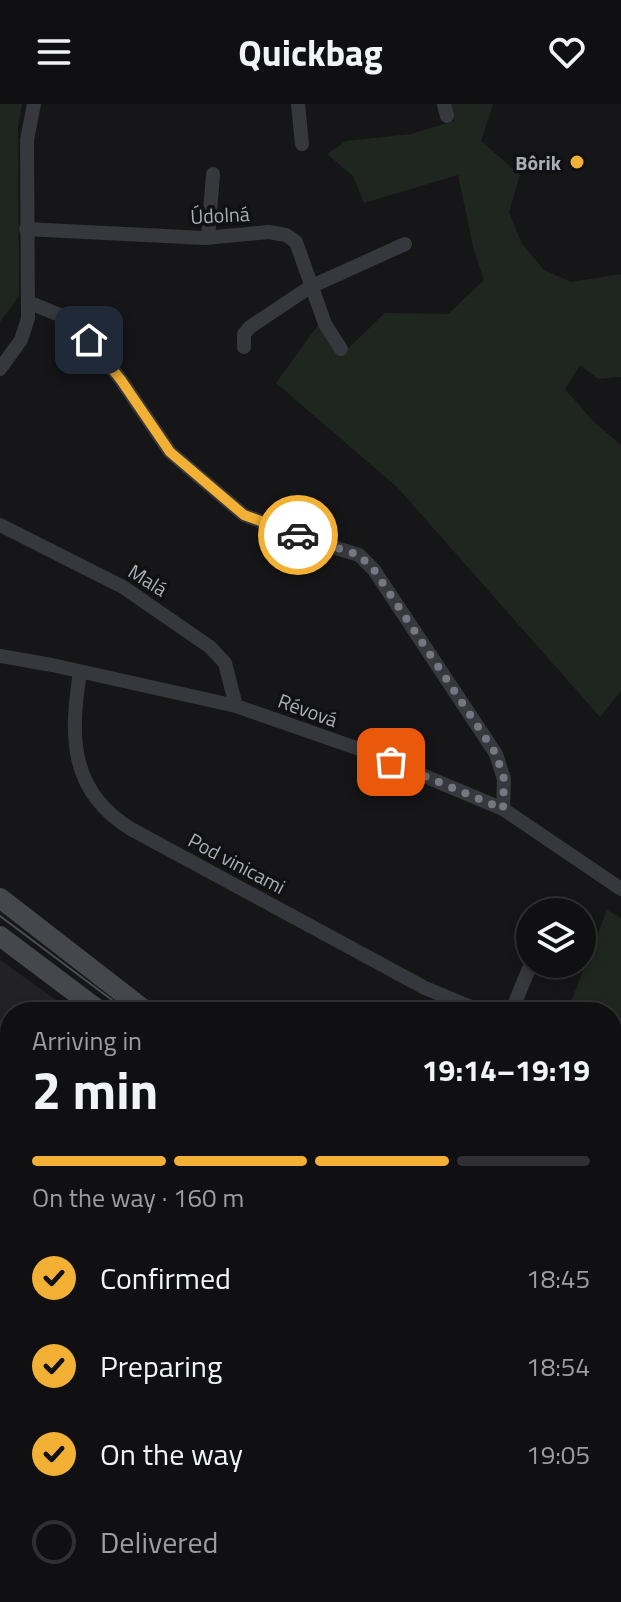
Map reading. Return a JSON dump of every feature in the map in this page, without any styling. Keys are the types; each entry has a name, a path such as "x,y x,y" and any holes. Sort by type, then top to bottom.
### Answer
{"main road":[{"path":"0,898 134,1002"},
{"path":"0,936 88,1002"}],"street":[{"path":"0,369 25,330 28,302 27,140 34,104"},
{"path":"298,104 302,144"},
{"path":"208,238 213,174"},
{"name":"Údolná","path":"26,229 208,238 269,232 286,235 296,242 325,324 341,349"},
{"path":"244,347 244,334 250,327 310,287 405,244"},
{"path":"28,302 62,316 89,340 121,380 170,452 244,515 359,555 374,570 496,754 504,779 503,809"},
{"name":"Malá","path":"0,525 123,587 210,647 225,663 236,706"},
{"name":"Révová","path":"0,656 236,706 365,751 503,809 621,889"},
{"name":"Pod vinicami","path":"80,672 74,713 77,757 92,791 112,816 425,988 459,1002"},
{"path":"515,1002 525,978"}],"shaded area":[{"path":"0,104 22,104 18,128 19,296 0,322"},
{"path":"450,104 493,104 481,141 520,175 509,212 522,244 544,270 571,282 621,274 621,377 598,379 580,365 565,389 594,422 621,445 621,691 600,717 397,487 276,383 318,325 332,348 343,353 385,313 448,314 484,280 474,251 458,175 364,203 353,176 327,154 346,141 411,134 454,121"},
{"path":"607,910 621,918 621,1002 571,1002 580,978 596,978 596,938"},
{"path":"0,960 59,1002 0,1002"}],"tram line":[{"path":"0,916 115,1002"}],"way so far":[{"path":"298,535 359,555 374,570 496,754 504,779 503,809 391,762"}],"place":[{"name":"Bôrik","path":"577,162"}],"route":[{"path":"89,340 121,380 170,452 244,515 298,535"}]}
